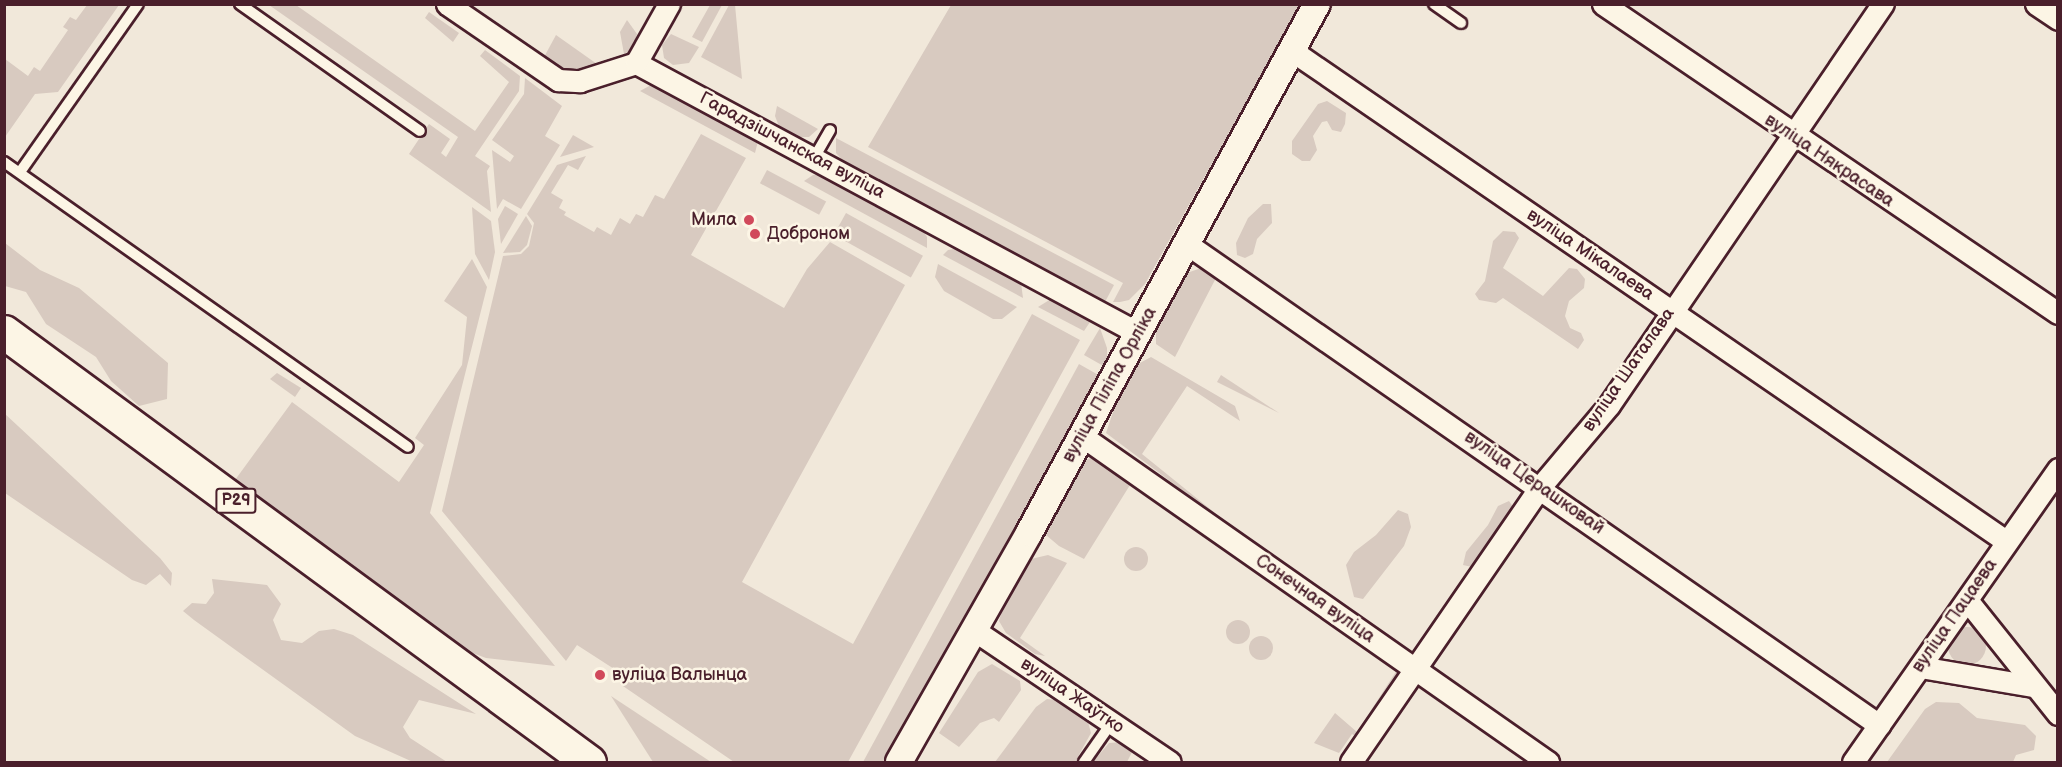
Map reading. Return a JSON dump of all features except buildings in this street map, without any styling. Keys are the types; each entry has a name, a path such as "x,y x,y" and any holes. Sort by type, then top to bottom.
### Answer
{"main road":[{"name":"Р29","path":"4,332 589,762"}],"street":[{"path":"447,4 558,80 580,81 636,63 669,4"},
{"name":"вуліца Піліпа Орліка","path":"899,762 1082,436 1317,4"},
{"name":"вуліца Някрасава","path":"1604,4 1791,136 2058,313"},
{"name":"вуліца Шаталава","path":"1351,762 1540,487 1609,405 1671,311 1883,4"},
{"path":"2036,4 2058,19"},
{"name":"вуліца Мікалаева","path":"1292,50 2006,541"},
{"name":"Гарадзішчанская вуліца","path":"636,63 1138,333"},
{"name":"вуліца Церашковай","path":"1187,244 1540,487 1879,725"},
{"name":"Сонечная вуліца","path":"1082,436 1548,762"},
{"name":"вуліца Пацаева","path":"1854,762 2058,469"},
{"path":"1967,600 2032,686 2058,714"},
{"name":"вуліца Жаўтко","path":"974,630 1170,762"},
{"path":"1920,667 2032,686"}],"lane":[{"path":"20,172 138,4"},
{"path":"240,4 420,131"},
{"path":"1434,4 1461,22"},
{"path":"814,158 830,130"},
{"path":"4,162 408,447"},
{"path":"1084,762 1112,722"}],"shaded area":[{"path":"87,5 119,5 58,92 35,94 5,137 5,59 28,76 34,67 40,71 68,30 63,27 70,17 76,20"},
{"path":"269,5 296,5 475,131 509,82 480,56 485,50 520,76 519,91 475,156 490,166 487,171 491,212 409,154 429,124 450,139 441,153 446,157 458,137"},
{"path":"710,5 722,5 702,42 692,37"},
{"path":"729,5 735,5 742,79 701,57"},
{"path":"951,5 1300,5 1145,284 1129,300 1113,302 1123,283 868,147"},
{"path":"429,12 459,33 453,42 425,18"},
{"path":"627,20 637,34 632,50 624,54 620,32"},
{"path":"671,34 699,47 689,63 673,65 664,58 662,45"},
{"path":"556,35 597,64 561,73 543,59"},
{"path":"525,78 562,106 545,136 560,145 521,209 503,199 497,209 492,150 510,162 514,156 492,140 524,94"},
{"path":"651,85 662,91 665,87 754,135 758,141 755,153 640,91"},
{"path":"1327,101 1346,113 1345,124 1341,132 1332,130 1327,121 1322,122 1313,136 1317,150 1310,161 1302,161 1292,154 1292,141 1318,104"},
{"path":"777,106 818,129 809,137 794,137 780,129 775,116"},
{"path":"701,134 746,158 691,255 784,308 807,269 830,242 905,285 742,582 853,644 1032,314 1080,340 848,762 734,762 620,684 625,676 577,645 566,661 442,511 503,256 521,254 529,246 534,223 527,214 557,165 586,156 578,170 568,165 551,193 563,200 559,208 566,212 564,215 594,232 597,227 611,235 620,218 630,224 636,214 643,217 655,195 664,199"},
{"path":"573,135 594,147 560,157"},
{"path":"836,138 1114,285 1105,302 844,162 836,153"},
{"path":"767,170 826,201 819,215 760,183"},
{"path":"813,175 827,175 920,226 927,237 927,248 804,181"},
{"path":"1263,204 1271,204 1272,223 1257,239 1253,254 1245,258 1237,255 1236,243 1248,218"},
{"path":"505,206 518,214 501,244 498,219"},
{"path":"472,207 491,221 495,252 489,280 475,254"},
{"path":"846,213 923,256 911,278 834,235"},
{"path":"526,216 532,226 527,245 520,252 503,253"},
{"path":"1503,231 1515,232 1519,238 1503,268 1543,296 1569,268 1577,269 1585,279 1584,288 1569,301 1565,316 1570,328 1581,333 1584,340 1578,349 1503,298 1496,303 1479,300 1475,294 1485,281 1493,241"},
{"path":"5,243 40,270 79,288 168,363 167,399 139,406 111,381 96,357 46,324 26,292 5,286"},
{"path":"961,248 1015,276 1021,283 1023,298 943,255 948,250"},
{"path":"472,259 487,287 430,513 555,666 486,658 462,649 227,491 292,402 399,482 424,445 415,438 462,365 467,317 444,301"},
{"path":"938,264 1017,307 1002,319 993,319 944,291 935,277"},
{"path":"1204,267 1239,286 1244,297 1216,278 1175,357 1156,344 1156,327 1184,274"},
{"path":"1051,299 1059,300 1092,319 1084,331 1038,307"},
{"path":"1100,328 1107,348 1107,368 1084,355"},
{"path":"1151,357 1235,406 1240,421 1187,386 1142,454 1246,538 1106,433 1118,397 1138,364"},
{"path":"1079,364 1102,377 885,762 863,762"},
{"path":"277,373 301,388 295,397 270,379"},
{"path":"1221,375 1279,413 1217,382"},
{"path":"4,413 160,558 172,573 171,586 160,574 146,585 132,580 5,493"},
{"path":"1093,457 1206,530 1207,537 1130,485 1084,559 1059,546 1046,535 1046,528 1082,462"},
{"path":"1509,501 1516,511 1493,535 1481,558 1472,567 1463,565 1466,552 1488,525 1498,506"},
{"path":"1398,510 1408,514 1411,527 1404,546 1363,599 1354,597 1346,565 1354,552 1376,535"},
{"path":"1136,547 1141,548 1147,554 1147,564 1141,570 1136,571 1131,570 1125,564 1124,559 1125,554 1131,548"},
{"path":"1048,555 1067,563 1020,638 1045,656 1035,654 1006,633 999,621 1004,603 1031,559"},
{"path":"1266,574 1399,670 1360,739 1352,734 1339,753 1314,743 1335,713 1357,732 1397,670 1263,576"},
{"path":"212,579 267,585 281,604 273,620 281,640 302,643 319,631 334,629 353,635 476,714 419,700 403,727 410,738 447,762 413,762 355,736 194,620 183,611 192,603 206,604 214,593"},
{"path":"1238,620 1243,621 1249,627 1249,637 1243,643 1238,644 1233,643 1227,637 1226,632 1227,627 1233,621"},
{"path":"1967,627 1980,633 1986,646 1980,659 1967,665 1954,659 1948,646 1954,633"},
{"path":"1261,636 1270,639 1273,648 1270,657 1261,660 1252,657 1249,648 1252,639"},
{"path":"992,664 1020,681 1021,690 999,722 994,718 980,723 959,747 939,733 978,672"},
{"path":"611,696 711,762 653,762"},
{"path":"1047,699 1057,700 1088,722 1091,733 1075,762 995,762 1036,707"},
{"path":"1936,702 1959,703 1977,718 2025,725 2036,736 2034,750 2016,755 2013,762 1887,762 1925,709"},
{"path":"1122,742 1132,752 1127,762 1093,762 1109,743"}],"place":[{"name":"Мила","path":"749,220"},
{"name":"Доброном","path":"755,234"},
{"name":"вуліца Валынца","path":"600,675"}]}
